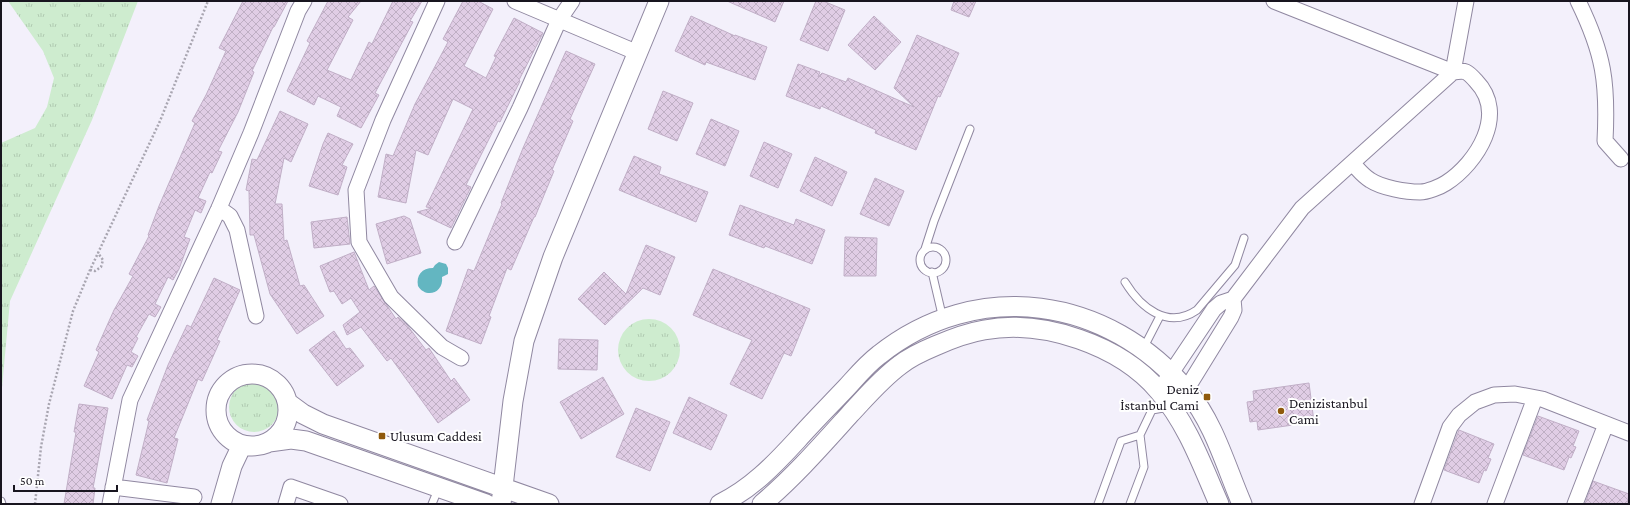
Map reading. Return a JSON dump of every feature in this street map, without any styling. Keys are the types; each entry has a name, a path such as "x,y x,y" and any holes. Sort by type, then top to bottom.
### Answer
{"street":[{"path":"110,504 130,400 219,208 251,133 298,11 304,1"},
{"path":"436,1 383,120 356,190 359,242 390,297 442,347 461,358"},
{"path":"515,1 638,53"},
{"path":"455,242 520,108 559,20 572,1"},
{"path":"502,496 513,401 524,341 553,256 659,1"},
{"path":"1274,1 1293,5 1453,72"},
{"path":"1453,72 1466,1"},
{"path":"1578,1 1592,28 1603,66 1606,100 1605,141 1621,159"},
{"path":"1159,402 1171,374 1214,309 1221,303 1233,299 1302,208 1453,72 1462,70 1468,72 1479,84 1488,99 1488,126 1480,148 1466,166 1445,184 1421,192 1394,189 1370,180 1352,163"},
{"path":"219,208 230,216 237,230 256,316"},
{"path":"1159,402 1186,390 1231,317 1234,310 1233,299"},
{"path":"720,504 735,497 760,478 877,356 909,334 943,319 967,311 988,308 1036,307 1057,310 1094,321 1112,329 1139,359 1146,377 1159,402 1182,421 1219,504"},
{"path":"762,504 790,479 876,386 900,364 920,352 960,335 985,329 1007,328 1045,330 1090,343 1114,355 1160,362 1186,390 1203,414 1242,504"},
{"path":"268,442 282,431 286,422 288,403 285,393 279,384 261,374 251,373 241,375 228,383 218,395 216,405 216,416 219,425 224,434 232,441 242,445 253,446 268,442 291,439 306,441 435,496 486,504"},
{"path":"1422,504 1450,427 1459,415 1475,402 1494,395 1515,394 1542,399 1629,433"},
{"path":"1495,504 1535,398"},
{"path":"288,403 302,414 323,424 502,496 549,504"},
{"path":"1575,504 1606,424"},
{"path":"221,504 232,466 242,445"},
{"path":"113,487 194,497"},
{"path":"286,504 291,487 340,504"}],"lane":[{"path":"925,249 933,247 941,250 945,258 943,267 940,270 932,272 924,269 921,265 920,257 925,249 934,221 970,129"},
{"path":"1125,282 1132,294 1141,303 1160,316 1175,319 1191,315 1197,310 1235,265 1244,238"},
{"path":"932,272 943,319"},
{"path":"1139,359 1160,316"},
{"path":"1130,504 1144,467 1140,434 1159,402"},
{"path":"1098,504 1121,441 1140,434"}],"path":[{"path":"35,504 41,447 48,404 73,311 90,270 163,114 208,1"},
{"path":"90,270 95,271 101,267 103,260 98,253"}],"green space":[{"path":"8,1 138,1 92,120 10,301 1,398 1,143 35,128 47,107 54,78 43,51"},
{"path":"643,319 655,319 671,328 678,338 680,350 678,362 671,372 655,381 643,381 632,376 623,367 618,356 618,344 623,333 632,324"},
{"path":"249,382 259,382 272,389 279,402 279,412 272,425 259,432 249,432 240,428 233,421 229,412 229,402 233,393 240,386"}],"water":[{"path":"439,262 446,264 448,268 448,274 442,277 440,287 434,292 430,293 421,290 418,286 419,275 426,269 433,268"}],"building":[{"path":"243,1 288,1 273,27 252,71 254,72 238,112 218,151 222,152 212,173 210,172 198,198 206,201 201,213 195,210 184,237 190,239 179,269 173,280 168,277 155,304 161,307 155,317 149,314 136,337 138,338 131,352 138,356 132,367 127,365 112,399 84,386 99,352 96,350 114,310 133,276 129,274 149,236 148,235 159,206 195,123 192,121 206,95 226,51 219,48"},
{"path":"328,1 361,1 348,17 353,20 327,70 351,80 369,42 372,44 393,1 422,1 410,21 413,22 375,93 379,95 361,128 337,116 341,107 318,96 314,105 287,91 310,43 307,41"},
{"path":"463,1 478,1 493,9 464,66 486,78 496,57 494,56 514,18 543,33 500,122 498,121 466,185 471,187 451,228 417,212 432,208 426,207 473,109 453,99 428,155 416,150 406,203 378,197 386,154 393,156 415,104 448,42 443,39"},
{"path":"727,1 784,1 775,22"},
{"path":"816,1 823,1 845,10 828,51 800,40"},
{"path":"954,1 976,1 969,17 951,10"},
{"path":"691,16 735,36 767,47 755,80 706,62 705,65 675,51"},
{"path":"874,16 901,42 875,70 848,45"},
{"path":"917,35 959,53 940,97 938,96 916,150 875,133 876,130 821,106 820,109 786,96 798,64 820,72 818,77 822,73 846,82 848,78 914,107 894,88"},
{"path":"566,51 595,64 570,119 573,121 552,170 554,171 535,217 511,270 507,268 489,316 491,317 481,344 446,331 468,269 474,271 502,204 501,203 523,148"},
{"path":"663,91 693,103 677,141 648,129"},
{"path":"280,111 308,124 291,162 284,158 275,204 282,204 284,241 287,240 300,286 304,285 324,316 297,334 270,294 254,235 250,235 249,191 246,190 252,159 257,160"},
{"path":"711,119 739,131 725,166 696,154"},
{"path":"328,133 353,144 342,165 347,167 338,195 309,186"},
{"path":"764,142 792,154 778,188 750,176"},
{"path":"634,156 661,167 659,174 708,192 696,222 619,190"},
{"path":"815,157 847,172 832,206 800,191"},
{"path":"875,178 904,191 889,226 860,214"},
{"path":"740,205 794,225 796,219 825,230 812,264 765,246 764,248 729,235"},
{"path":"404,216 410,219 421,253 387,264 376,224"},
{"path":"347,217 350,244 314,248 311,222"},
{"path":"845,237 877,238 876,276 844,276"},
{"path":"646,245 675,257 660,295 643,288 605,325 578,299 604,272 626,294"},
{"path":"354,252 369,290 374,286 396,319 398,317 407,325 426,350 429,348 451,381 454,378 470,400 438,423 391,358 387,361 361,327 347,335 343,325 360,312 351,298 342,304 334,291 330,292 320,266"},
{"path":"713,269 810,309 791,356 784,353 762,399 730,384 752,340 693,315"},
{"path":"214,278 240,290 217,340 220,341 202,381 198,379 174,438 178,439 167,483 136,475 149,421 147,420 168,365 187,325 191,327"},
{"path":"334,331 346,349 350,348 364,366 337,386 309,350"},
{"path":"559,339 598,340 597,370 558,369"},
{"path":"603,377 624,414 581,439 560,402"},
{"name":"Denizistanbul Cami","path":"1309,383 1314,422 1258,430 1257,421 1250,422 1247,402 1254,401 1253,391"},
{"path":"689,397 727,415 711,450 673,433"},
{"path":"79,404 108,408 93,488 95,488 93,504 64,504 76,432 74,432"},
{"path":"636,408 670,422 650,471 616,457"},
{"path":"1538,416 1579,431 1573,446 1576,447 1571,458 1569,457 1564,470 1523,455"},
{"path":"1459,430 1494,444 1488,458 1491,459 1486,471 1484,470 1479,483 1444,470"},
{"path":"1593,481 1629,494 1627,504 1585,504"}],"place":[{"name":"Deniz İstanbul Cami","path":"1207,397"},
{"name":"Denizistanbul Cami","path":"1281,411"},
{"name":"Ulusum Caddesi","path":"382,436"}]}
